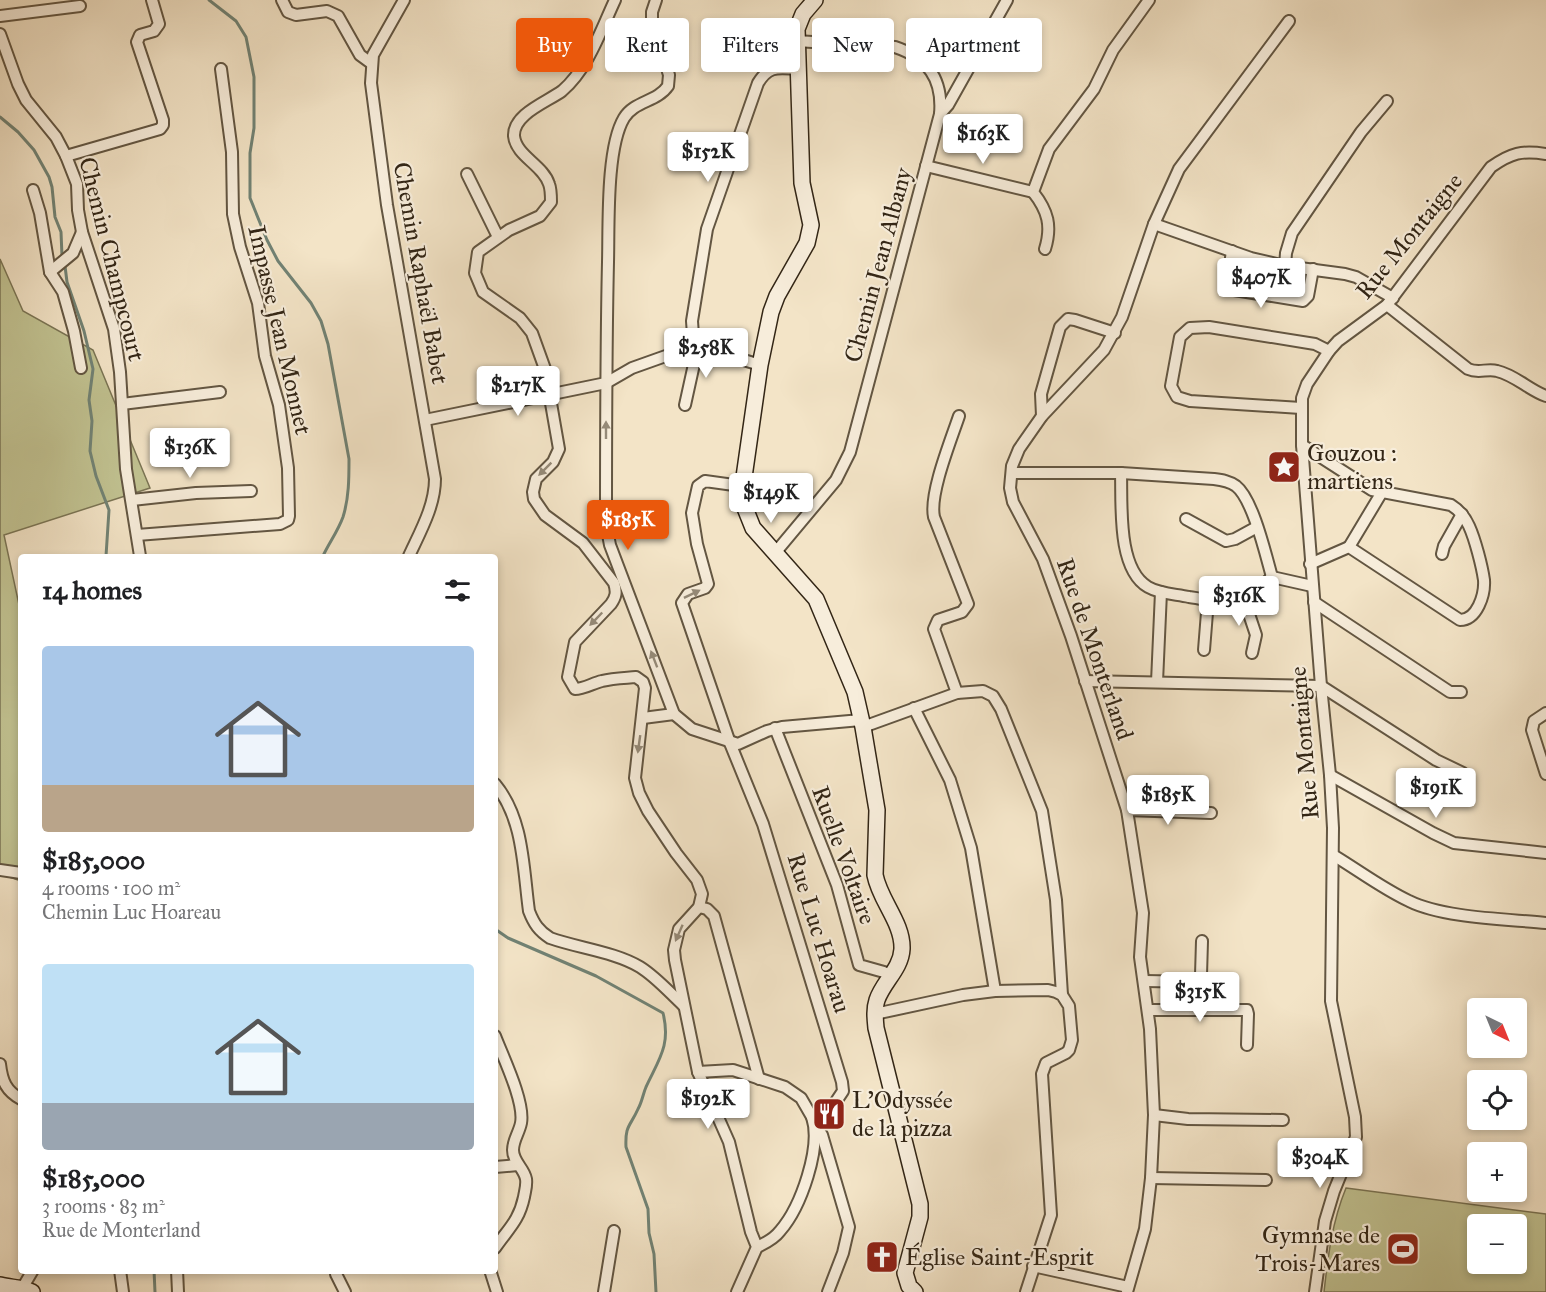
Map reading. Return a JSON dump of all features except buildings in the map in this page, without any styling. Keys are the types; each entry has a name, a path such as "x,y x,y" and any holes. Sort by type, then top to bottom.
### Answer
{"main road":[{"path":"800,20 815,0"},
{"path":"797,72 802,183 812,225 807,243 774,304 760,365 741,498 753,528 816,598 855,692 877,810 875,875 902,941 899,963 878,997 875,1014 876,1028 920,1204 920,1217 905,1273 909,1286 915,1292"}],"street":[{"path":"66,156 160,129 163,125 164,120 137,42 140,35 154,31 159,24 152,0"},
{"path":"282,0 288,12 296,15 327,11 338,16 360,56 371,63"},
{"name":"Chemin Raphaël Babet","path":"404,0 377,46 371,63 371,83 387,205 434,463 435,493 410,554"},
{"path":"615,0 578,74 563,90 520,119 514,130 515,141 520,150 543,174 549,184 551,202 540,216 498,237 478,252 475,273 483,292 520,318 532,333 545,369 560,449 553,462 536,479 534,499 545,515 583,543 616,589 611,604 575,642 568,677 572,686 579,689 600,681 636,677 640,679 645,688 635,778 660,831 697,880 702,894 699,907 679,930 674,950 698,1072 735,1158 752,1232 758,1247"},
{"path":"656,0 652,20 669,80 664,92 629,111 621,124 615,144 610,188 606,383 607,534 674,714 692,729 738,744 775,728 862,724 957,693 983,691 998,701 1037,795 1046,826 1056,900 1062,995 1069,1006 1072,1040 1069,1050 1046,1063 1042,1074 1051,1209 1026,1292"},
{"path":"940,114 948,105 1007,0"},
{"path":"1033,192 1049,149 1094,89 1113,50 1149,0"},
{"path":"0,16 80,6"},
{"path":"1272,577 1257,527 1241,491 1227,481 1214,478 1121,473 1012,473 1014,458 1042,416 1104,350 1115,333 1154,224 1179,170 1289,21"},
{"name":"Chemin Champcourt","path":"0,34 26,100 56,137 77,184 82,232 114,329 120,372 126,469 140,554"},
{"name":"Chemin Jean Albany","path":"775,553 818,504 844,466 940,114 941,97 939,84 929,69 917,57 906,51 895,47 800,41"},
{"name":"Impasse Jean Monnet","path":"137,535 280,524 288,520 289,516 288,468 279,405 264,356 258,303 240,247 233,214 232,152 221,69"},
{"path":"685,405 698,346 693,335 692,321 707,229 758,82 767,72"},
{"path":"1286,266 1286,254 1292,233 1360,132 1387,101"},
{"name":"Rue Montaigne","path":"1315,1292 1325,1221 1334,1191 1356,1137 1355,1117 1331,1000 1333,855 1330,775 1310,564 1302,445 1302,398 1307,384 1329,351 1338,341 1390,302 1491,167 1507,157 1523,152 1546,154"},
{"path":"926,166 1033,192 1046,211 1049,222 1045,249"},
{"path":"467,174 498,237"},
{"path":"33,190 40,213 50,272 63,292 81,368"},
{"path":"1154,224 1232,251 1286,266 1356,277 1390,302 1468,369 1480,372 1491,370 1501,372 1546,396"},
{"path":"50,272 73,253 82,232"},
{"path":"1232,251 1226,280 1227,285 1234,290 1303,301 1308,296 1313,269"},
{"path":"1042,416 1041,394 1060,327 1068,320 1075,320 1115,333"},
{"path":"1301,408 1190,401 1178,397 1171,386 1180,337 1190,328 1209,327 1315,344 1329,351"},
{"path":"425,420 606,383 632,368 683,349 698,346 760,365"},
{"path":"122,404 220,392"},
{"path":"957,693 934,626 943,617 962,612 968,604 932,508 959,416"},
{"path":"1302,445 1372,490 1451,505 1462,514 1472,533 1484,581 1483,591 1474,613 1464,620 1456,619 1349,547"},
{"name":"Rue de Monterland","path":"1012,473 1010,488 1013,502 1043,559 1071,636 1127,810 1143,913 1140,957 1150,1029 1154,1115 1151,1178 1145,1229 1128,1290"},
{"path":"1121,473 1123,528 1128,559 1133,572 1142,583 1161,592 1235,604 1245,602 1272,577"},
{"path":"730,743 682,603 688,594 705,588 708,584 692,524 698,486 705,481 741,486"},
{"path":"132,500 196,493 251,491"},
{"path":"1310,564 1349,547 1382,492"},
{"path":"1442,554 1462,514"},
{"path":"1186,519 1226,541 1235,539 1257,527"},
{"path":"1272,577 1312,586"},
{"path":"1157,682 1161,592"},
{"path":"1204,650 1209,600"},
{"path":"1245,602 1256,635 1252,653"},
{"path":"1314,602 1450,692 1461,693"},
{"path":"1085,681 1321,686 1436,760 1463,773"},
{"path":"914,708 950,780 971,848 995,991"},
{"path":"1546,713 1534,721 1532,730 1546,774"},
{"path":"643,718 674,714"},
{"name":"Ruelle Voltaire","path":"775,728 837,885 860,966 891,976"},
{"name":"Rue Luc Hoarau","path":"730,743 763,824 842,1082 843,1091 840,1099 813,1120"},
{"path":"1330,775 1454,843 1546,853"},
{"path":"498,790 512,810 519,835 529,911 541,932 560,942 624,959 638,966 684,1005"},
{"path":"1127,810 1211,813"},
{"path":"1333,855 1409,901 1429,908 1546,923"},
{"path":"0,870 18,873"},
{"path":"699,907 707,909 714,916 759,1079"},
{"path":"1200,1009 1202,941"},
{"path":"1145,981 1201,982"},
{"path":"875,1014 963,995 995,991 1048,990 1062,995"},
{"path":"1148,1010 1247,1010 1247,1045"},
{"path":"498,1050 515,1088 520,1108 521,1123 513,1148 518,1166 526,1179 521,1212 513,1227 498,1244"},
{"path":"0,1064 6,1088 18,1097"},
{"path":"698,1072 727,1070 784,1087 796,1093 822,1135 849,1221 843,1253 828,1292"},
{"path":"1154,1115 1188,1119 1283,1120"},
{"path":"737,1292 758,1247 772,1240 779,1233 797,1204 807,1179 815,1135 813,1120"},
{"path":"498,1167 518,1166"},
{"path":"1151,1178 1266,1180"},
{"path":"604,1292 614,1231"},
{"path":"1034,1266 1128,1290"},
{"path":"17,1289 30,1274"},
{"path":"121,1274 123,1292"},
{"path":"177,1274 178,1292"},
{"path":"336,1274 345,1292"},
{"path":"491,1274 497,1292"}],"green space":[{"path":"0,259 23,311 93,350 150,488 4,535 18,600 18,880 0,874"},
{"name":"Gymnase de Trois-Mares","path":"1346,1188 1546,1214 1546,1292 1324,1292 1331,1239"}],"waterway":[{"path":"209,0 236,21 246,37 254,77 250,198 278,261 311,303 321,321 328,344 349,459 349,473 348,495 343,517 324,554"},
{"path":"0,117 34,150 49,177 55,217 61,232 62,256"},
{"path":"65,266 67,282 84,331 93,369 89,400 92,421 90,451 96,476 109,510 106,554"},
{"path":"498,931 508,938 596,976 663,1013 665,1043 626,1134 626,1147 648,1209 656,1292"},
{"path":"154,1274 155,1292"}],"place":[{"name":"Gouzou : martiens","path":"1284,467"},
{"name":"L'Odyssée de la pizza","path":"829,1114"},
{"name":"Gymnase de Trois-Mares","path":"1403,1249"},
{"name":"Église Saint-Esprit","path":"882,1257"}]}
